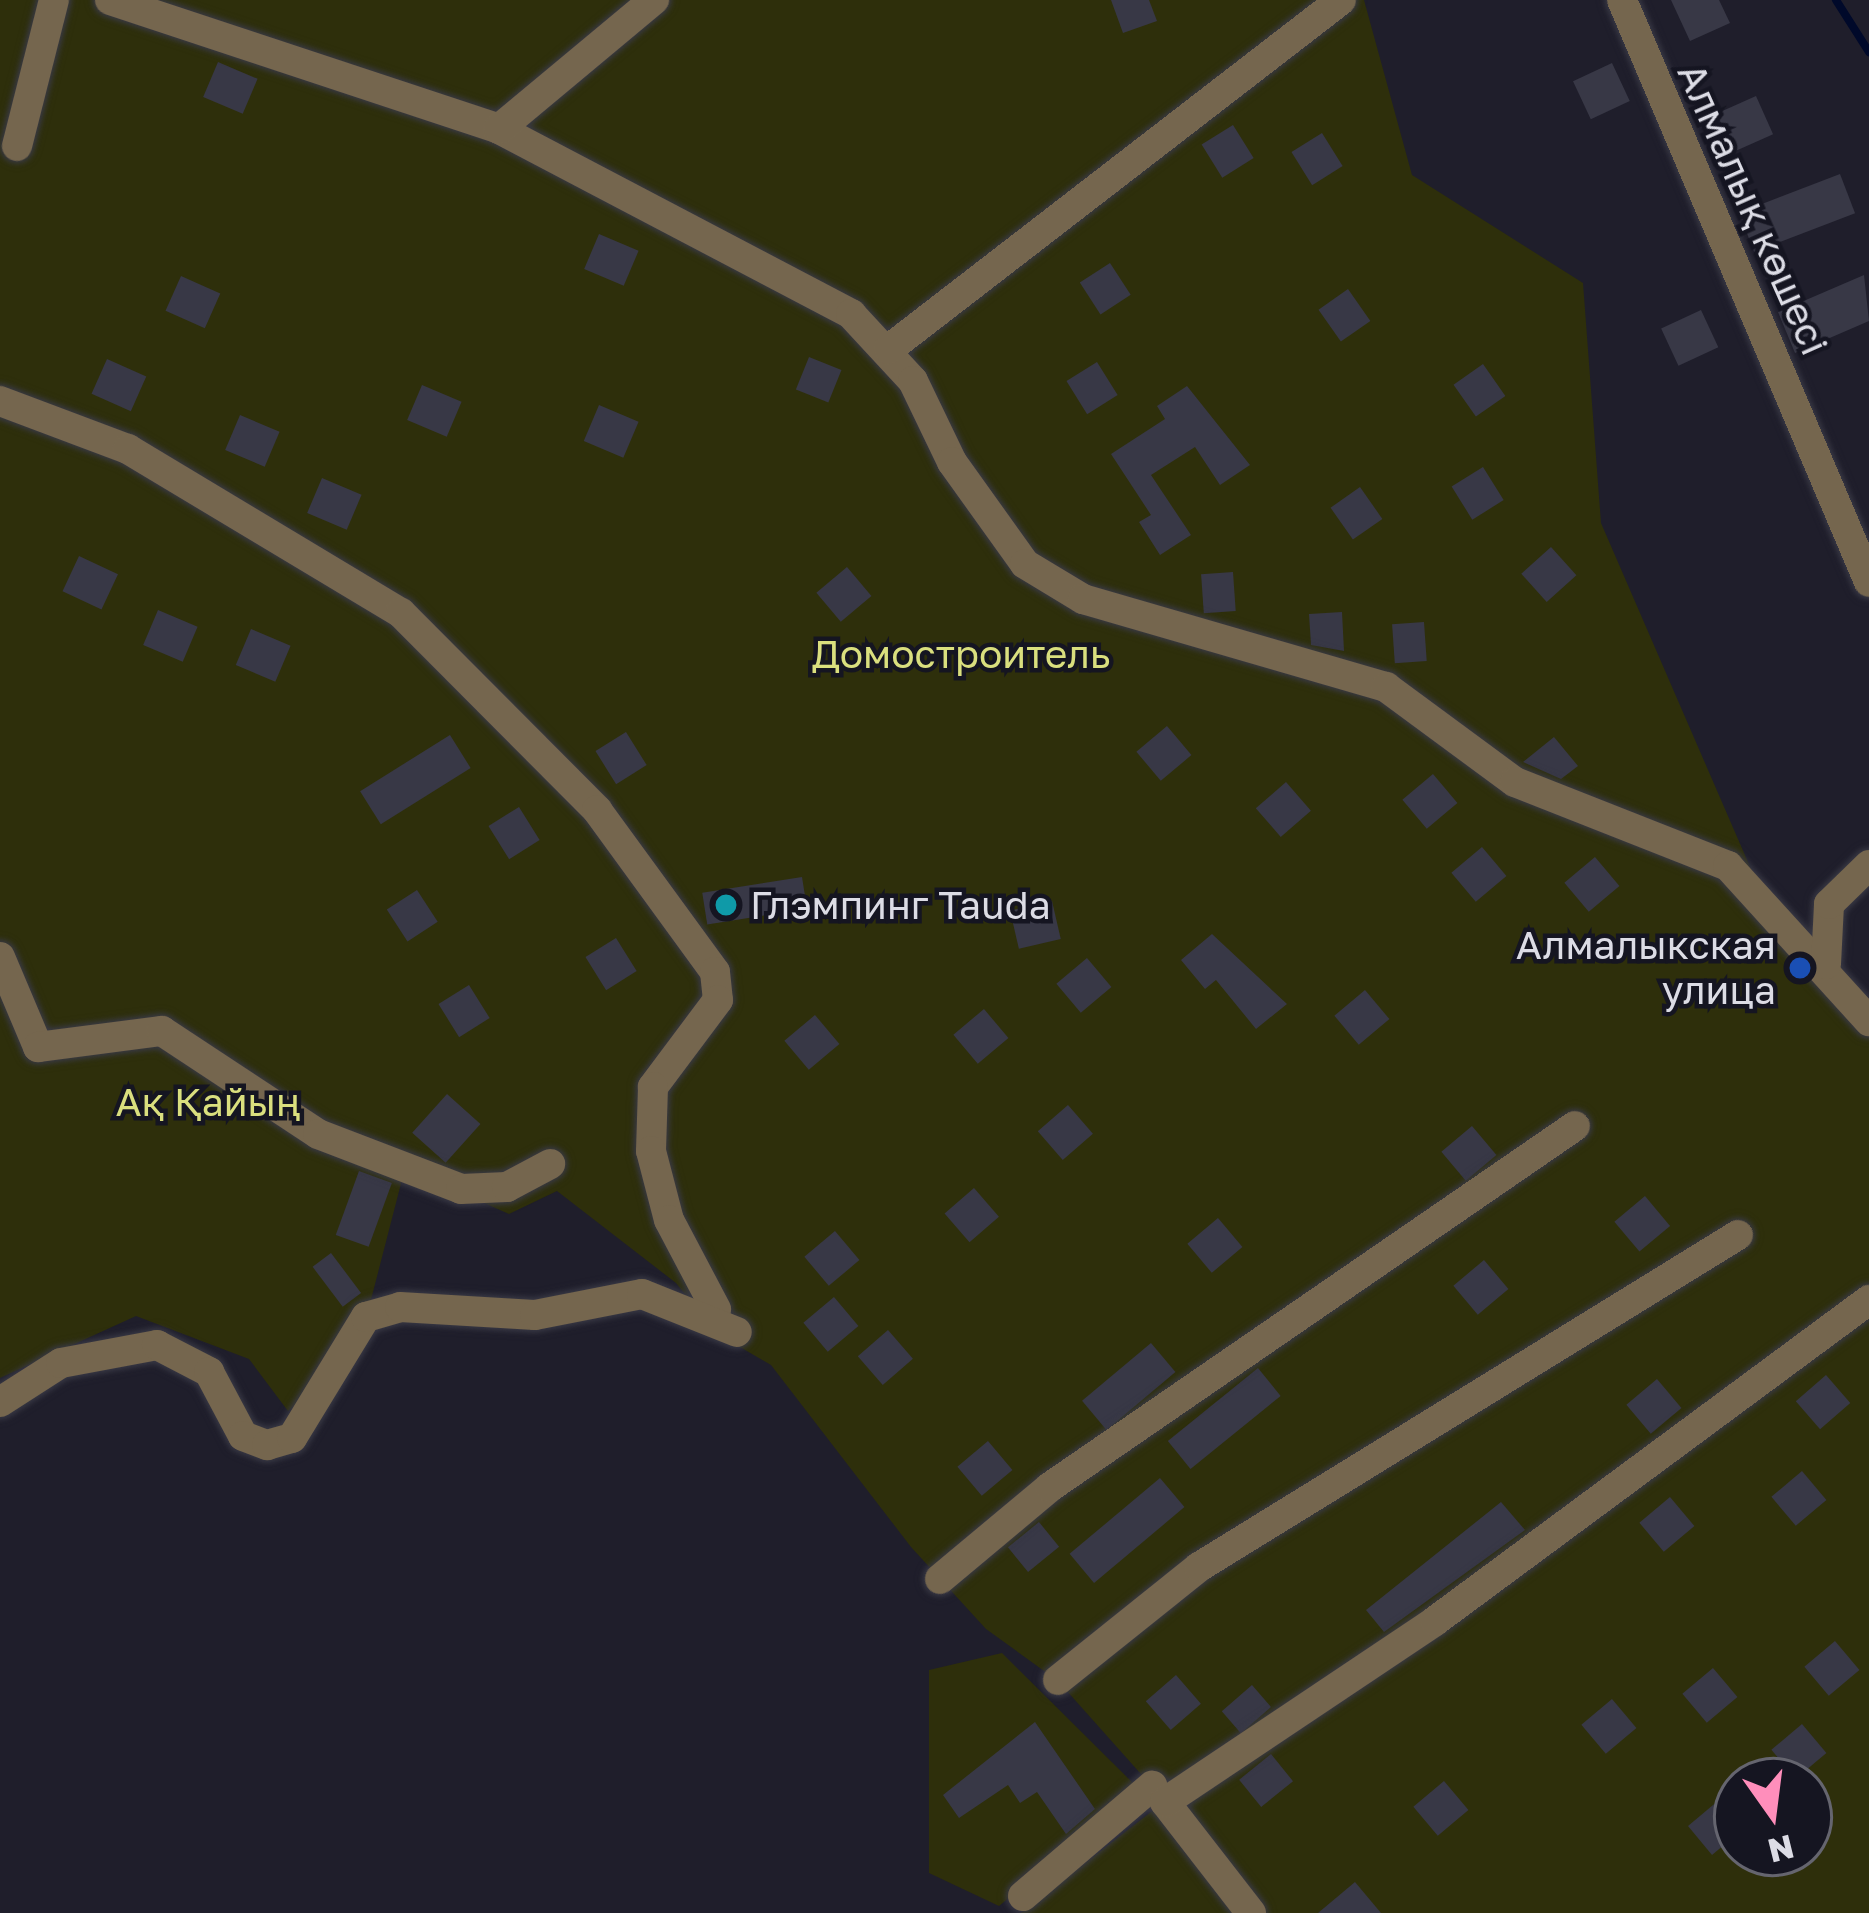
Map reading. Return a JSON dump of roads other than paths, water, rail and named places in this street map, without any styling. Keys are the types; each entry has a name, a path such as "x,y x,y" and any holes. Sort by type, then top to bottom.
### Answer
{"street":[{"path":"17,146 54,0"},
{"path":"110,0 499,129 851,314 890,349 1025,564 1122,613 1386,687 1515,782 1728,866 1826,964 1869,1021"},
{"path":"499,129 654,0"},
{"path":"890,349 1341,0"},
{"name":"Алмалық көшесі","path":"1622,0 1869,583"},
{"path":"0,401 128,449 401,613 597,810 715,972 718,1000 653,1087 651,1151 669,1220 726,1321 642,1294 535,1315 400,1307 366,1317 292,1438 267,1444 244,1436 208,1372 157,1345 61,1363 0,1402"},
{"path":"1826,964 1829,904 1869,865"},
{"path":"0,957 38,1047 162,1031 318,1134 461,1189 507,1187 550,1164"},
{"path":"940,1579 1050,1487 1575,1126"},
{"path":"1058,1681 1198,1568 1738,1235"},
{"path":"1023,1896 1159,1794 1435,1621 1869,1300"},
{"path":"1159,1794 1251,1913"}],"waterway":[{"path":"1836,0 1869,52"}],"place":[{"name":"Глэмпинг Tauda","path":"726,905"},
{"name":"Алмалыкская улица","path":"1800,968"}],"park label":[{"name":"Домостроитель","path":"961,654"},
{"name":"Ақ Қайың","path":"208,1102"}]}
